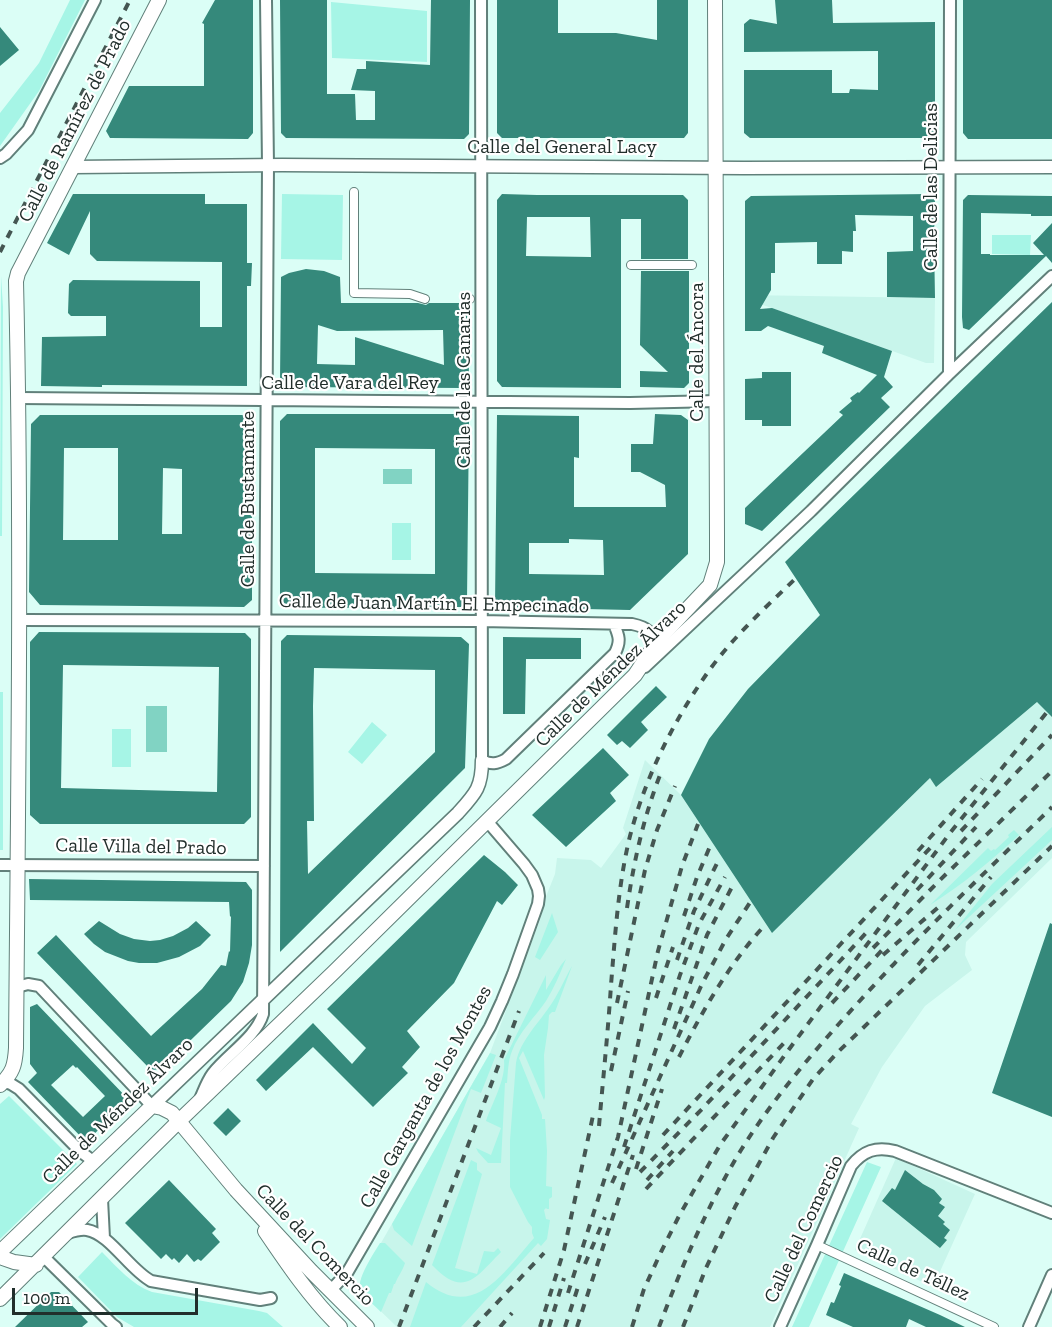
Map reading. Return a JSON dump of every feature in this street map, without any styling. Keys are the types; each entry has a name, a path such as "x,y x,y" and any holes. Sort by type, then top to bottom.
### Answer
{"main road":[{"name":"Calle de Ramírez de Prado","path":"2,1083 13,1070 16,1056 19,620 16,281 18,273 159,0"},
{"name":"Calle del Áncora","path":"635,675 668,628 710,585 717,562 715,0"},
{"name":"Calle de Méndez Álvaro","path":"0,1299 635,675"},
{"name":"Calle de Méndez Álvaro","path":"0,1254 152,1106"},
{"name":"Calle del Comercio","path":"152,1106 172,1113 236,1190 330,1291 367,1327"},
{"name":"Calle del Comercio","path":"236,1190 298,1278 340,1327"},
{"path":"0,1254 14,1262 40,1261"}],"street":[{"path":"0,158 28,130 95,0"},
{"name":"Calle de Bustamante","path":"264,999 268,165 266,0"},
{"name":"Calle de las Canarias","path":"481,0 482,760"},
{"name":"Calle de las Delicias","path":"949,374 950,0"},
{"name":"Calle del General Lacy","path":"72,167 268,165 1052,167"},
{"path":"354,192 354,293 410,294 425,299"},
{"path":"631,265 692,265"},
{"name":"Calle de Méndez Álvaro","path":"635,675 804,519 949,374 1052,276"},
{"name":"Calle de Vara del Rey","path":"18,398 630,403 717,401"},
{"name":"Calle de Juan Martín El Empecinado","path":"19,620 482,621 632,624 642,626 651,635 653,648"},
{"name":"Calle de Méndez Álvaro","path":"152,1106 475,795 482,775 482,760 493,764 506,759 615,653 619,640 614,624"},
{"name":"Calle Garganta de los Montes","path":"330,1291 347,1273 489,1027 513,974 538,904 538,889 532,875 487,821"},
{"name":"Calle Villa del Prado","path":"0,865 264,866"},
{"path":"17,987 28,984 39,986 152,1106"},
{"name":"Calle de Méndez Álvaro","path":"199,1102 212,1074 260,1022 264,999"},
{"path":"2,1083 12,1084 18,1089 81,1152 93,1161"},
{"name":"Calle del Comercio","path":"780,1327 850,1166 858,1157 867,1152 886,1148 1052,1213"},
{"path":"102,1199 104,1238"},
{"path":"68,1233 80,1230 94,1232 104,1238 140,1275 151,1281 260,1300 271,1298"},
{"name":"Calle de Téllez","path":"817,1245 994,1327"},
{"path":"40,1261 116,1327"},
{"path":"1029,1327 1052,1275"}],"shaded area":[{"path":"70,0 85,0 39,91 0,146 0,113 39,63"},
{"path":"331,2 427,11 427,62 332,58"},
{"path":"282,194 343,195 342,260 281,259"},
{"path":"992,235 1031,235 1030,255 992,254"},
{"path":"1,276 3,307 2,536 0,536"},
{"path":"745,295 935,298 934,363 926,363 763,305 745,305"},
{"path":"383,469 412,469 412,484 383,484"},
{"path":"392,523 411,523 411,560 392,560"},
{"path":"0,692 3,692 3,850 0,850"},
{"path":"1037,702 1052,717 1052,858 966,942 965,955 972,970 925,1006 882,1067 851,1124 859,1128 770,1327 397,1327 362,1293 359,1286 362,1276 490,1053 540,920 555,874 557,858 591,860 601,868 626,834 623,828 645,760 681,795 772,933 930,778 936,786"},
{"path":"146,706 167,706 167,752 146,752"},
{"path":"372,722 387,735 362,764 348,752"},
{"path":"112,729 131,729 131,767 112,767"},
{"path":"1052,827 1052,840 955,930 992,884"},
{"path":"1014,830 1019,835 1008,845 965,881 930,905 988,848 991,851 995,850"},
{"path":"552,913 558,932 540,960 535,957"},
{"path":"566,959 549,996 523,1031 512,1051 507,1083 505,1083 501,1163 488,1163 476,1148 491,1155 501,1128 486,1121 501,1083 504,1060 546,975 546,990"},
{"path":"572,966 555,1012 549,1015 544,1055 544,1100 523,1051 519,1058 542,1119 545,1119 546,1186 552,1187 549,1209 544,1210 546,1219 550,1220 547,1239 541,1246 538,1243 461,1327 410,1327 426,1282 443,1293 459,1297 473,1295 487,1288 499,1277 534,1238 532,1227 510,1187 510,1140 516,1063 526,1039 555,998"},
{"path":"490,1053 496,1055 481,1093 471,1089 412,1246 394,1230 392,1224"},
{"path":"9,1096 77,1164 0,1239 0,1104"},
{"path":"896,1158 975,1194 933,1287 855,1250"},
{"path":"471,1160 477,1163 477,1170 482,1174 455,1268 477,1274 484,1251 494,1252 498,1248 501,1252 477,1276 469,1281 461,1282 453,1281 432,1265"},
{"path":"867,1162 881,1167 809,1327 792,1327"},
{"path":"380,1243 385,1243 405,1263 381,1312 365,1297 360,1286 366,1267"},
{"path":"102,1252 119,1270 144,1289 267,1313 283,1327 134,1327 117,1317 78,1277"}],"building":[{"path":"215,0 253,0 253,133 248,139 110,138 106,131 129,86 204,86 204,24 202,23"},
{"path":"280,0 327,0 327,94 355,94 356,120 375,120 375,91 351,90 357,69 366,69 366,61 430,65 431,0 470,0 469,134 464,139 286,138 281,133"},
{"path":"497,0 558,0 558,33 616,33 657,40 657,0 688,0 688,133 684,138 502,138 497,133"},
{"path":"775,0 832,0 833,23 935,22 935,134 930,138 750,138 744,133 744,70 832,70 832,93 849,93 850,89 878,90 878,51 744,52 744,24 750,19 777,24"},
{"path":"963,0 1052,0 1052,139 968,139 963,133"},
{"path":"0,27 19,50 0,66"},
{"path":"73,194 205,194 205,204 247,204 247,263 252,263 251,286 247,286 247,386 41,386 42,337 106,336 106,316 71,316 68,313 69,284 73,280 200,281 200,327 222,327 222,262 97,261 90,254 90,211 69,255 47,243"},
{"path":"502,194 683,195 688,200 688,259 641,259 641,219 621,219 621,388 502,387 497,381 497,200","holes":["527,217 590,217 591,257 526,256"]},
{"path":"930,194 935,200 935,298 887,297 887,252 913,251 913,216 855,215 856,231 853,231 853,252 842,251 842,264 817,264 817,242 775,243 775,273 771,273 771,290 760,309 772,308 892,351 884,377 893,387 881,398 890,407 762,531 745,524 745,508 843,415 839,412 852,401 850,398 859,393 877,375 822,353 824,346 768,326 761,331 745,331 745,201 751,196"},
{"path":"968,195 1052,196 1052,216 981,213 981,254 1044,255 1033,243 1052,223 1052,263 1046,256 969,330 963,328 962,317 963,200"},
{"path":"306,269 324,271 340,277 341,303 418,303 426,305 429,303 462,303 468,305 469,382 463,388 285,387 280,382 281,277","holes":["318,325 337,331 443,330 444,365 355,337 355,365 317,364"]},
{"path":"641,271 689,271 689,383 684,388 640,387 640,371 668,372 640,345"},
{"path":"1052,302 1052,717 1037,702 936,787 930,778 772,933 681,795 709,739 748,689 820,615 785,562"},
{"path":"762,372 791,372 791,426 762,426 762,420 745,420 745,379 762,378"},
{"path":"287,414 462,414 469,420 467,600 461,607 286,608 280,601 280,421","holes":["315,448 435,449 435,574 315,573"]},
{"path":"655,414 681,415 688,420 688,554 630,610 495,607 497,415 579,416 579,458 574,457 574,507 666,507 665,485 640,472 631,472 631,444 653,444","holes":["569,539 603,540 604,575 529,574 529,543 569,543"]},
{"path":"40,415 246,415 252,422 252,600 244,607 40,605 29,592 31,424","holes":["64,448 118,448 118,540 63,540","163,468 182,469 182,534 162,534"]},
{"path":"39,632 245,633 251,639 251,817 244,824 40,824 30,815 30,642","holes":["63,665 219,667 217,792 61,788"]},
{"path":"287,635 461,637 469,644 465,768 280,952 281,641","holes":["314,668 435,670 435,752 308,874 307,821 314,821"]},
{"path":"503,637 581,638 581,659 526,659 525,714 503,714"},
{"path":"656,686 667,697 641,722 648,730 630,748 622,741 617,745 607,735"},
{"path":"603,748 629,775 610,793 616,801 566,847 532,815"},
{"path":"484,855 518,885 502,905 497,901 454,983 407,1031 420,1047 402,1067 408,1073 373,1107 313,1047 266,1091 256,1080 313,1023 352,1064 366,1048 327,1009"},
{"path":"29,879 246,882 252,890 252,945 243,982 231,1001 161,1069 151,1070 37,953 56,935 151,1036 202,989 221,965 226,966 230,952 229,902 30,900"},
{"path":"99,921 120,934 150,941 173,936 196,921 211,935 200,946 179,957 157,963 139,963 105,952 84,934"},
{"path":"1050,923 1052,924 1052,1117 992,1093"},
{"path":"37,1004 129,1100 86,1142 28,1082 37,1073 30,1064 30,1007","holes":["73,1065 105,1096 83,1117 51,1085"]},
{"path":"228,1108 241,1121 226,1136 213,1123"},
{"path":"905,1170 934,1190 942,1199 939,1203 945,1207 938,1216 950,1230 944,1238 947,1240 940,1248 882,1201 892,1188 895,1190"},
{"path":"169,1180 216,1229 212,1233 220,1242 201,1261 198,1259 194,1262 187,1254 179,1263 166,1254 161,1259 125,1223"},
{"path":"844,1273 965,1327 926,1327 909,1319 906,1327 853,1327 826,1315 831,1302 834,1303"},
{"path":"51,1292 59,1292 88,1322 82,1327 15,1327"}],"railway":[{"path":"0,252 130,0"},
{"path":"599,1126 620,894 625,858 635,818 651,774 671,732 695,691 739,635 795,579"},
{"path":"632,1327 644,1289 661,1252 720,1145 950,833 1047,712"},
{"path":"961,831 1052,735"},
{"path":"627,908 640,838 662,770"},
{"path":"873,948 1052,771"},
{"path":"918,851 982,779"},
{"path":"617,1003 645,870 657,830 675,786"},
{"path":"659,1327 686,1259 717,1193 741,1150 784,1089 888,970 1052,807"},
{"path":"568,1293 618,1137 658,951 682,866 698,824"},
{"path":"917,890 976,827"},
{"path":"684,916 711,844"},
{"path":"683,1327 706,1268 735,1207 773,1138 813,1079 839,1051 1052,846"},
{"path":"663,1135 931,847"},
{"path":"677,960 694,911 720,857"},
{"path":"624,1147 699,924 725,877"},
{"path":"918,965 991,877"},
{"path":"674,1029 707,935 733,885"},
{"path":"612,1183 702,984 726,939 751,901"},
{"path":"883,955 942,904"},
{"path":"679,1057 718,988 740,955 765,925"},
{"path":"640,1172 867,932"},
{"path":"832,1003 886,946"},
{"path":"656,998 673,947"},
{"path":"611,1071 628,991"},
{"path":"399,1327 519,1011"},
{"path":"646,1189 785,1042"},
{"path":"636,1169 662,1089"},
{"path":"540,1327 564,1250 594,1111"},
{"path":"647,1180 673,1151"},
{"path":"577,1327 633,1155"},
{"path":"585,1264 605,1217"},
{"path":"474,1327 544,1253"},
{"path":"549,1327 564,1278"},
{"path":"565,1327 579,1284"},
{"path":"500,1327 512,1313"}]}
